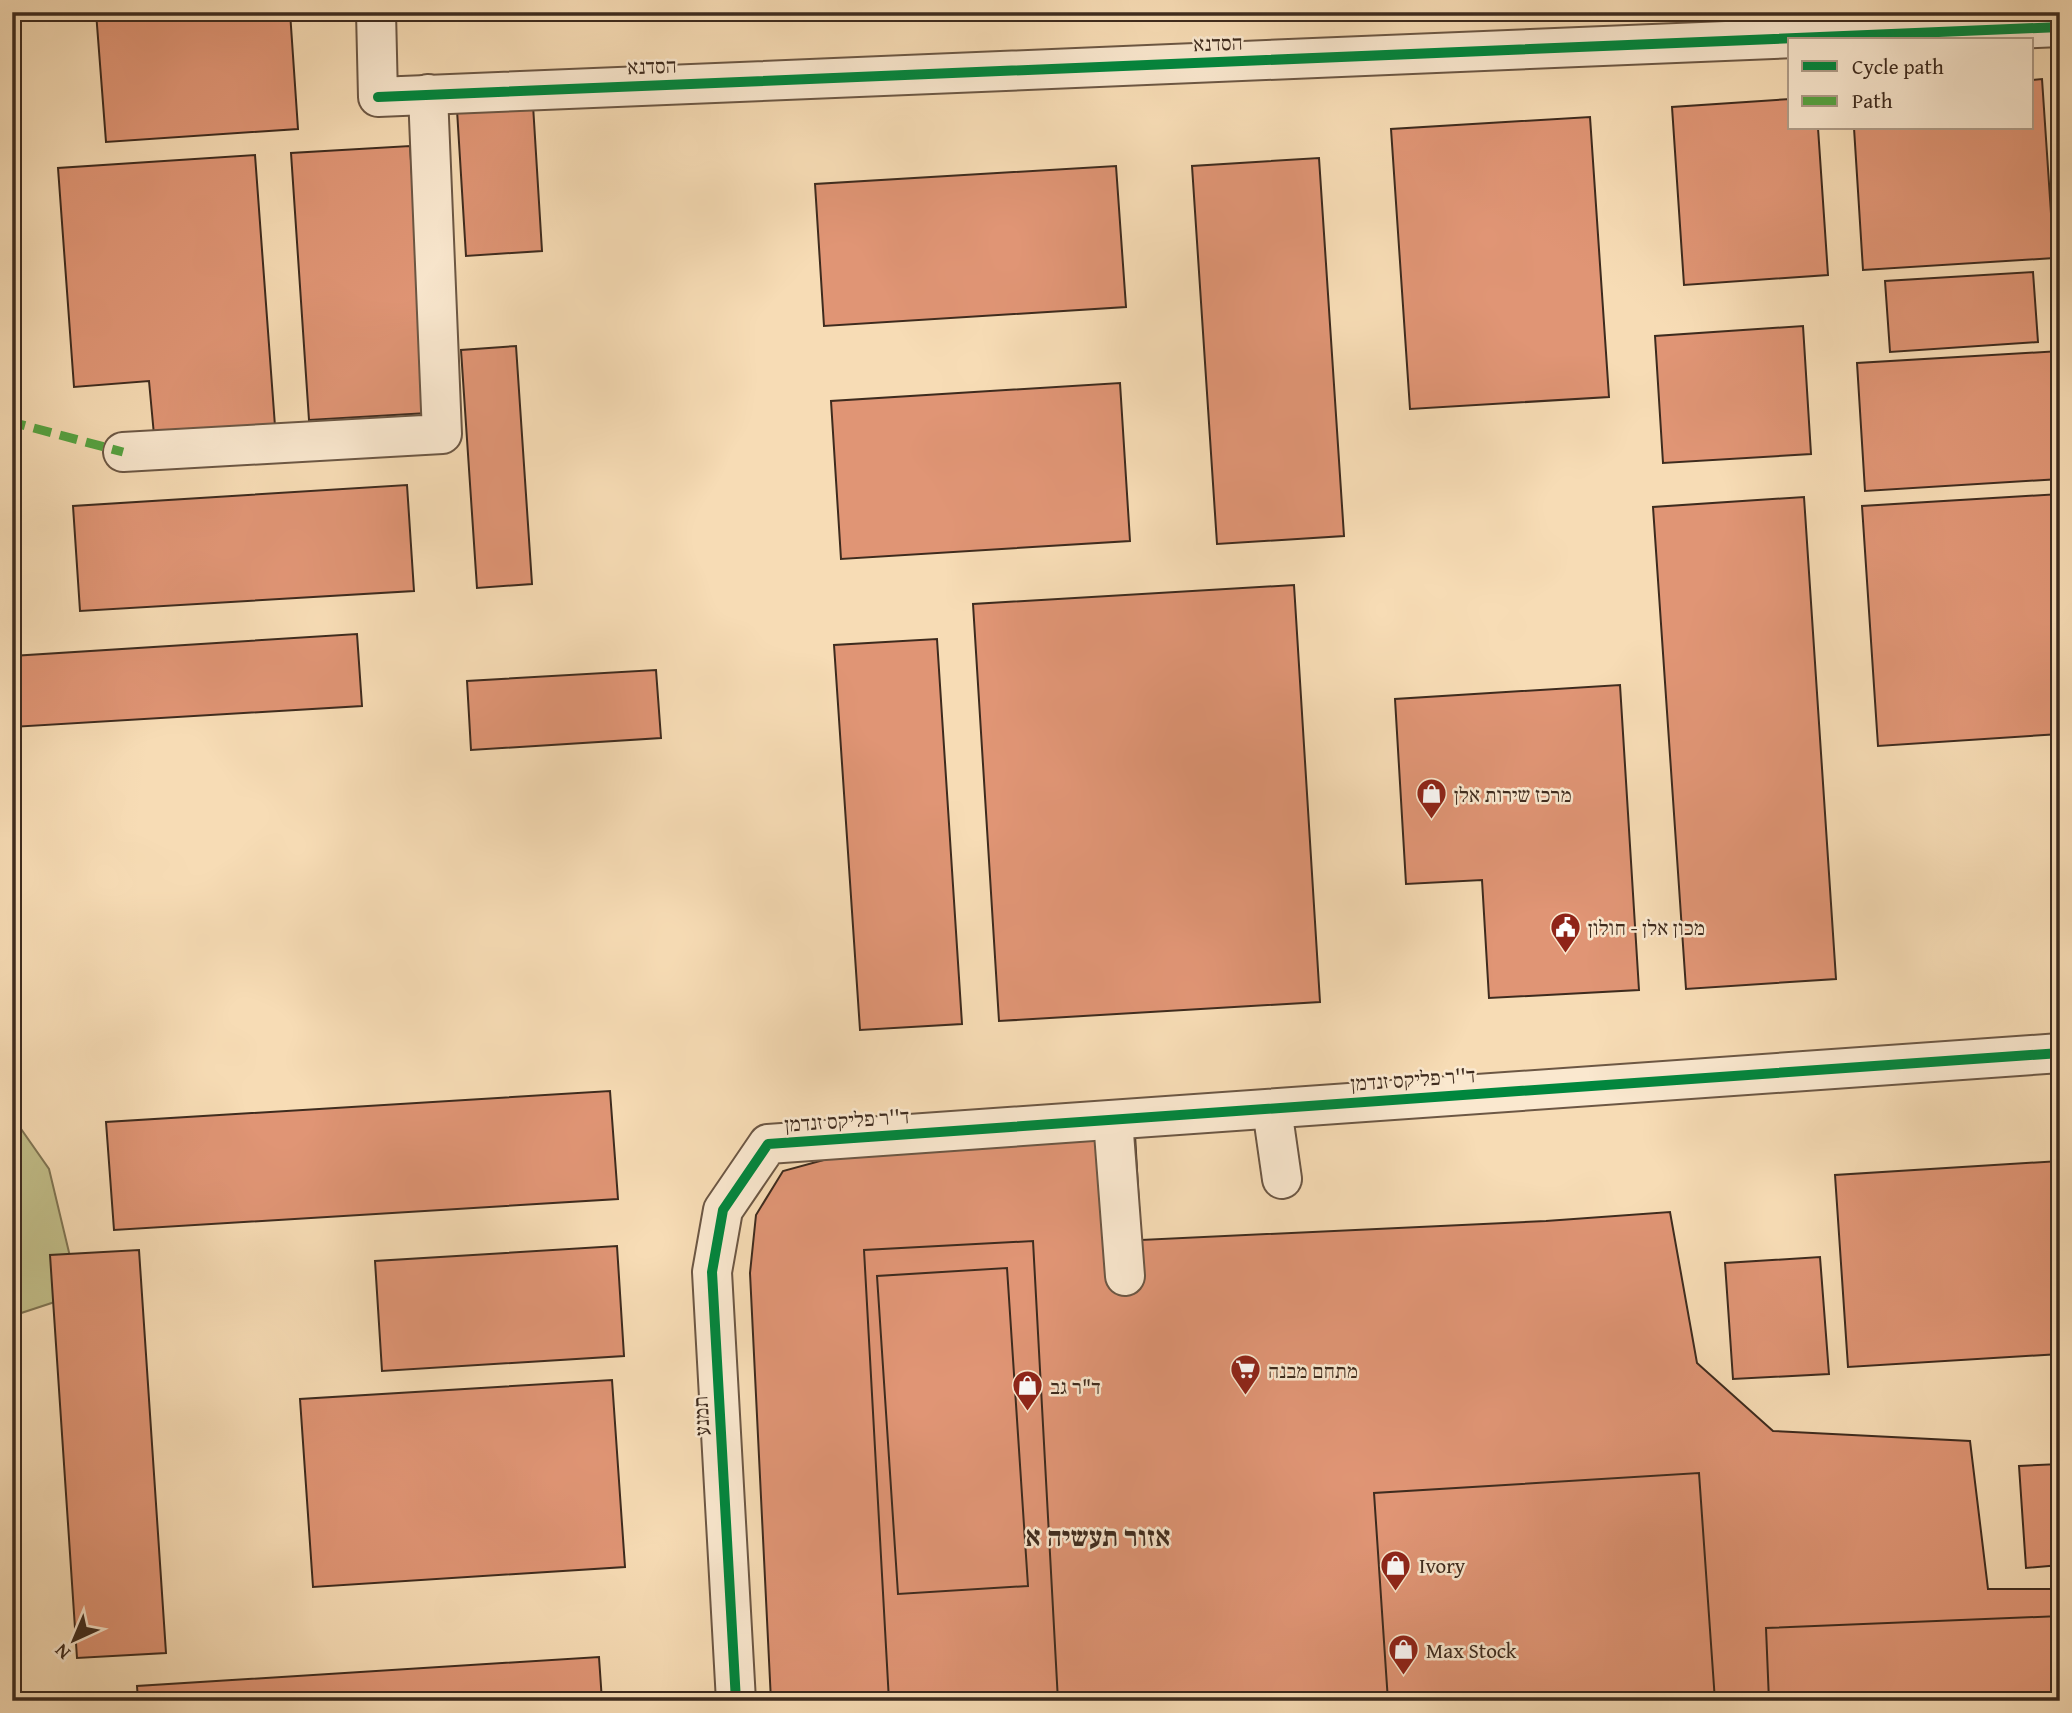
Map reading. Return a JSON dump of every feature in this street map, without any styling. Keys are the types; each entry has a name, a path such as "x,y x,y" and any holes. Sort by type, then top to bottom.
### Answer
{"street":[{"name":"הסדנא","path":"376,12 378,97 1788,38"},
{"name":"הסדנא","path":"1792,38 2060,27"},
{"path":"123,452 442,434 428,94"},
{"name":"ד''ר פליקס זנדמן","path":"768,1144 2060,1053"},
{"path":"1272,1109 1282,1179"},
{"path":"1113,1120 1125,1276"},
{"name":"תמנע","path":"736,1701 712,1272 723,1210 768,1144"}],"shaded area":[{"path":"12,1116 49,1169 79,1294 12,1316"}],"building":[{"path":"96,12 290,12 298,129 106,142"},
{"path":"2042,79 2054,258 1863,270 1854,130 2034,130 2034,80"},
{"path":"1788,99 1788,130 1818,130 1828,275 1684,285 1672,107"},
{"path":"533,105 542,251 466,256 457,110"},
{"path":"1590,117 1609,397 1410,409 1391,129"},
{"path":"410,146 428,413 309,420 291,153"},
{"path":"255,155 275,426 154,435 149,381 74,387 58,168"},
{"path":"1319,158 1344,536 1217,544 1192,166"},
{"path":"1116,166 1126,307 824,326 815,184"},
{"path":"2033,272 2038,342 1890,352 1885,281"},
{"path":"1803,326 1811,454 1663,463 1655,336"},
{"path":"516,346 532,584 477,588 461,350"},
{"path":"2060,351 2060,479 1865,491 1857,363"},
{"path":"1120,383 1130,541 841,559 831,401"},
{"path":"407,485 414,591 80,611 73,506"},
{"path":"2060,494 2060,734 1878,746 1862,506"},
{"path":"1804,497 1836,979 1686,989 1653,507"},
{"path":"1294,585 1320,1002 999,1021 973,604"},
{"path":"357,634 362,706 12,727 12,656"},
{"path":"937,639 962,1024 860,1030 834,645"},
{"path":"656,670 661,738 471,750 467,681"},
{"path":"1620,685 1639,990 1489,998 1482,880 1406,884 1395,699"},
{"path":"610,1091 618,1199 114,1230 106,1122"},
{"name":"מתחם מבנה","path":"1135,1135 1141,1240 1546,1221 1670,1212 1697,1363 1773,1431 1970,1441 1988,1589 2060,1589 2060,1701 771,1701 750,1273 756,1215 783,1171 831,1158"},
{"path":"2060,1161 2060,1354 1848,1367 1835,1175"},
{"path":"1033,1241 1058,1701 889,1701 864,1250"},
{"path":"617,1246 624,1356 382,1371 375,1261"},
{"path":"139,1250 166,1653 77,1658 50,1255"},
{"path":"1820,1257 1829,1374 1733,1379 1725,1263"},
{"path":"1007,1268 1028,1586 898,1594 877,1276"},
{"path":"612,1380 625,1567 313,1587 300,1399"},
{"path":"2060,1464 2060,1565 2026,1568 2019,1466"},
{"path":"1699,1473 1715,1701 1388,1701 1374,1493"},
{"path":"2060,1616 2060,1701 1769,1701 1766,1628"},
{"path":"599,1657 602,1701 138,1701 137,1686"}],"marked path":[{"path":"12,430 15,423 123,452"}],"cycle path":[{"path":"1796,38 2060,27"},
{"path":"378,97 1788,38"},
{"path":"736,1701 712,1272 723,1210 768,1144 2060,1053"}],"place":[{"name":"מרכז שירות אלן","path":"1431,821"},
{"name":"מכון אלן - חולון","path":"1565,954"},
{"name":"מתחם מבנה","path":"1245,1397"},
{"name":"ד\"ר גב","path":"1027,1413"},
{"name":"Ivory","path":"1396,1592"},
{"name":"Max Stock","path":"1403,1677"}],"district":[{"name":"אזור תעשיה א","path":"1098,1535"}]}
